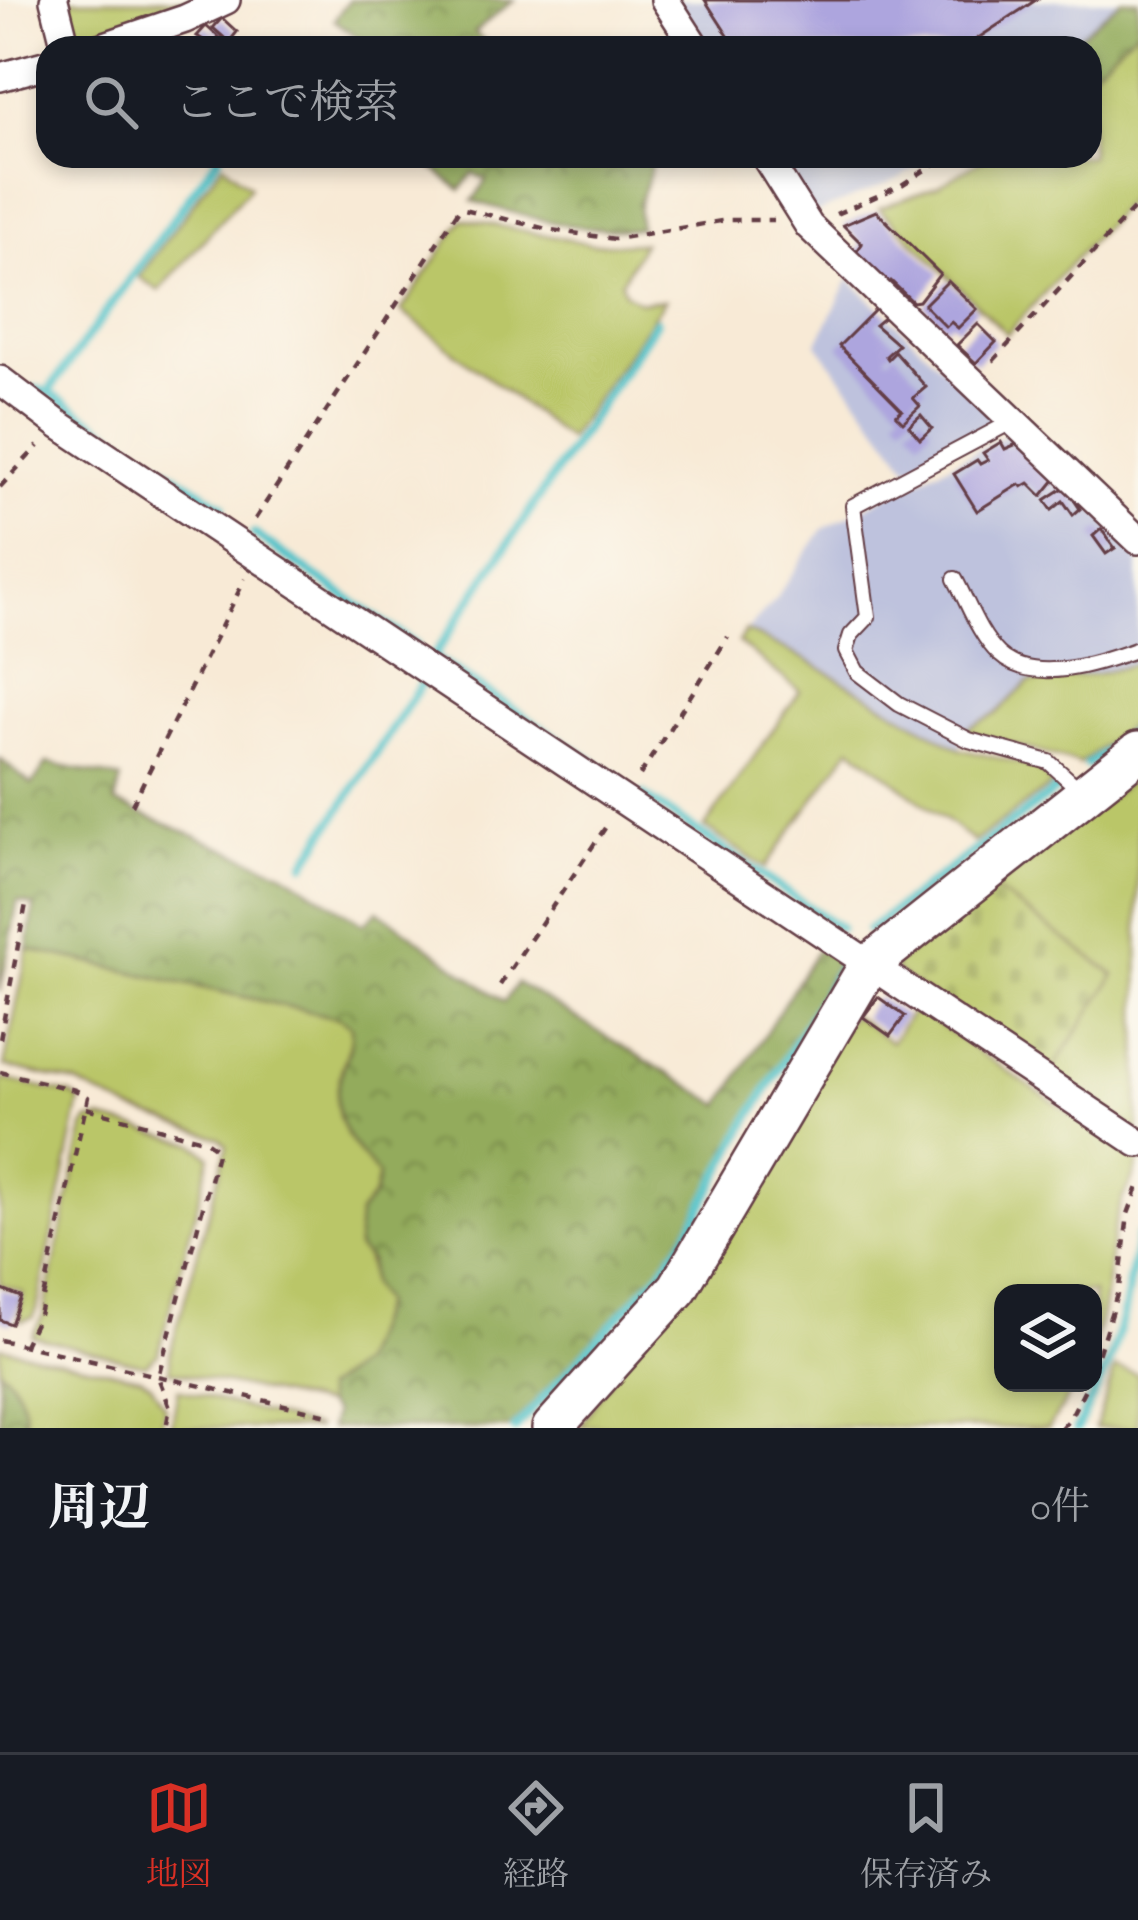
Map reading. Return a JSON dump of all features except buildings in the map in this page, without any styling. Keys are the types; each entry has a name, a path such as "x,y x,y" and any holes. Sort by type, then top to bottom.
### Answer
{"street":[{"path":"54,0 63,36"},
{"path":"135,36 226,0"},
{"path":"665,0 688,36"},
{"path":"0,76 36,67"},
{"path":"772,168 806,222 1138,539"},
{"path":"0,380 58,424 1138,1143"},
{"path":"552,1428 678,1288 869,965 1138,752"}],"lane":[{"path":"1013,422 853,506 868,617 851,635 846,651 857,672 899,704 969,740 1049,762 1085,794"},
{"path":"956,579 1001,656 1032,670 1094,663 1138,649"}],"path":[{"path":"132,805 248,550 460,208 551,230 615,239 727,220 806,222 900,186 928,168"},
{"path":"973,383 1138,204"},
{"path":"0,487 58,424"},
{"path":"0,1040 26,904"},
{"path":"0,1072 88,1097 39,1316 24,1346"},
{"path":"86,1108 206,1142 218,1150 158,1376 170,1407 166,1428"},
{"path":"1102,1342 1119,1288 1128,1214 1138,1186"},
{"path":"0,1340 328,1415"},
{"path":"1060,1428 1083,1392"}],"shaded area":[{"path":"674,0 1121,0 1079,36 697,36"},
{"path":"781,168 915,168 898,179 811,215"},
{"path":"849,279 997,419 909,468 817,344"},
{"path":"1010,433 1138,550 1138,663 1097,674 1029,682 998,712 964,730 960,749 807,660 746,631 773,602 823,529"}],"green space":[{"path":"67,0 201,0 106,36 76,36"},
{"path":"349,0 514,0 474,32 478,36 356,36 334,20"},
{"path":"1121,0 1138,0 1138,28 1102,62 1102,36 1079,36"},
{"path":"1138,28 1138,189 1007,334 879,208 938,186 968,168 1102,168 1102,62"},
{"path":"219,168 229,168 250,187 159,291 139,277"},
{"path":"433,168 650,168 639,205 640,228 577,226 473,201 486,180 473,173 461,190"},
{"path":"463,219 592,244 643,243 621,282 625,293 640,302 665,300 568,439 401,311"},
{"path":"746,631 807,660 960,749 1029,765 1052,785 974,842 851,747 765,868 705,827 800,691 738,642"},
{"path":"1138,663 1138,719 1080,764 964,730 998,712 1029,682 1097,674"},
{"path":"0,759 32,785 47,763 121,779 115,803 285,873 364,924 378,910 504,1002 517,983 721,1105 818,948 838,961 658,1271 510,1428 330,1428 334,1413 326,1405 324,1390 359,1364 382,1303 370,1284 370,1261 357,1248 359,1214 374,1195 378,1175 346,1133 338,1109 351,1026 339,1018 28,949 34,906 18,901 0,992"},
{"path":"1138,775 1138,1132 1048,1076 993,888"},
{"path":"993,888 1115,975 1048,1076 895,971 896,963"},
{"path":"28,949 339,1018 352,1026 338,1094 348,1132 378,1175 375,1195 359,1214 370,1272 383,1302 359,1365 324,1390 326,1405 170,1371 170,1353 227,1146 220,1138 133,1111 76,1083 4,1066"},
{"path":"914,1008 1138,1159 1116,1220 1102,1314 1102,1284 994,1284 994,1392 1071,1392 1049,1428 580,1426 852,1015 891,1042"},
{"path":"4,1079 80,1101 37,1310 33,1318 21,1321 23,1293 0,1284 0,1083"},
{"path":"101,1119 193,1143 210,1156 158,1354 145,1365 32,1336 43,1315 84,1127 88,1121"},
{"path":"0,1347 140,1377 151,1384 165,1407 161,1428 25,1428 20,1396 0,1369"},
{"path":"1115,1368 1138,1374 1138,1428 1095,1428"},
{"path":"0,1369 20,1396 25,1428 0,1428"},
{"path":"178,1389 318,1428 171,1428"}],"waterway":[{"path":"48,392 210,168"},
{"path":"618,778 433,657 656,321"},
{"path":"35,389 48,392 223,506"},
{"path":"254,534 416,645"},
{"path":"305,864 421,684"},
{"path":"1087,765 1138,727"},
{"path":"868,930 1056,790"},
{"path":"643,795 840,928"},
{"path":"515,1428 660,1273 687,1235 841,965"},
{"path":"1077,1428 1109,1364 1138,1236"}]}
